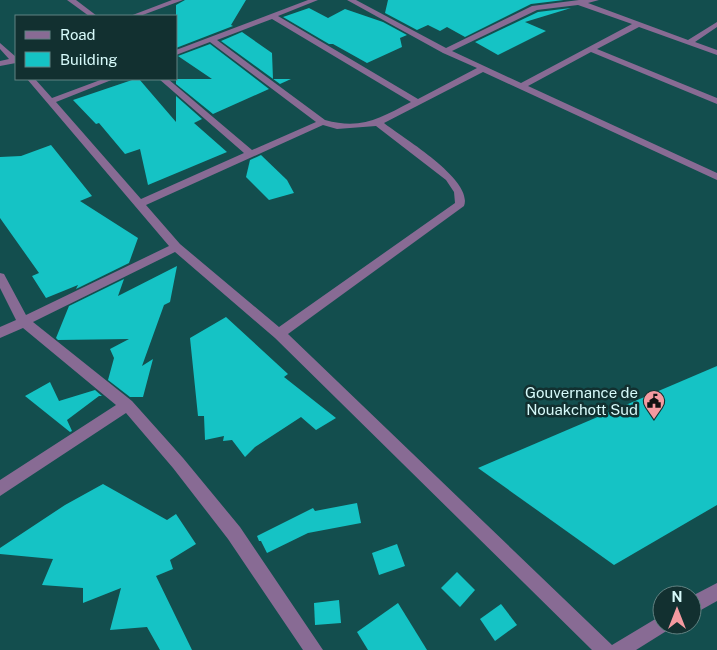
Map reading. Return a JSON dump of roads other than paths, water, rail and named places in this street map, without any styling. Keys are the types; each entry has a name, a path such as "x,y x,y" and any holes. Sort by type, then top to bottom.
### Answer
{"street":[{"path":"71,0 93,15"},
{"path":"137,15 179,0"},
{"path":"178,53 314,0"},
{"path":"351,0 446,51 717,177"},
{"path":"446,51 534,8 595,0"},
{"path":"581,3 717,53"},
{"path":"272,16 418,103"},
{"path":"522,86 638,24"},
{"path":"689,43 717,24"},
{"path":"212,40 322,122 337,126 378,123 484,68"},
{"path":"0,45 15,59"},
{"path":"591,49 717,101"},
{"path":"0,64 15,60"},
{"path":"32,80 176,247 279,334 605,650"},
{"path":"51,101 107,80"},
{"path":"164,80 251,154"},
{"path":"139,204 322,122"},
{"path":"279,334 460,204 459,192 450,178 378,123"},
{"path":"0,333 176,247"},
{"path":"0,277 23,321 127,405 178,463 234,533 314,650"},
{"path":"0,489 127,405"},
{"path":"702,600 717,592"},
{"path":"619,650 652,630"}],"place":[{"name":"Gouvernance de Nouakchott Sud","path":"654,420"}]}
